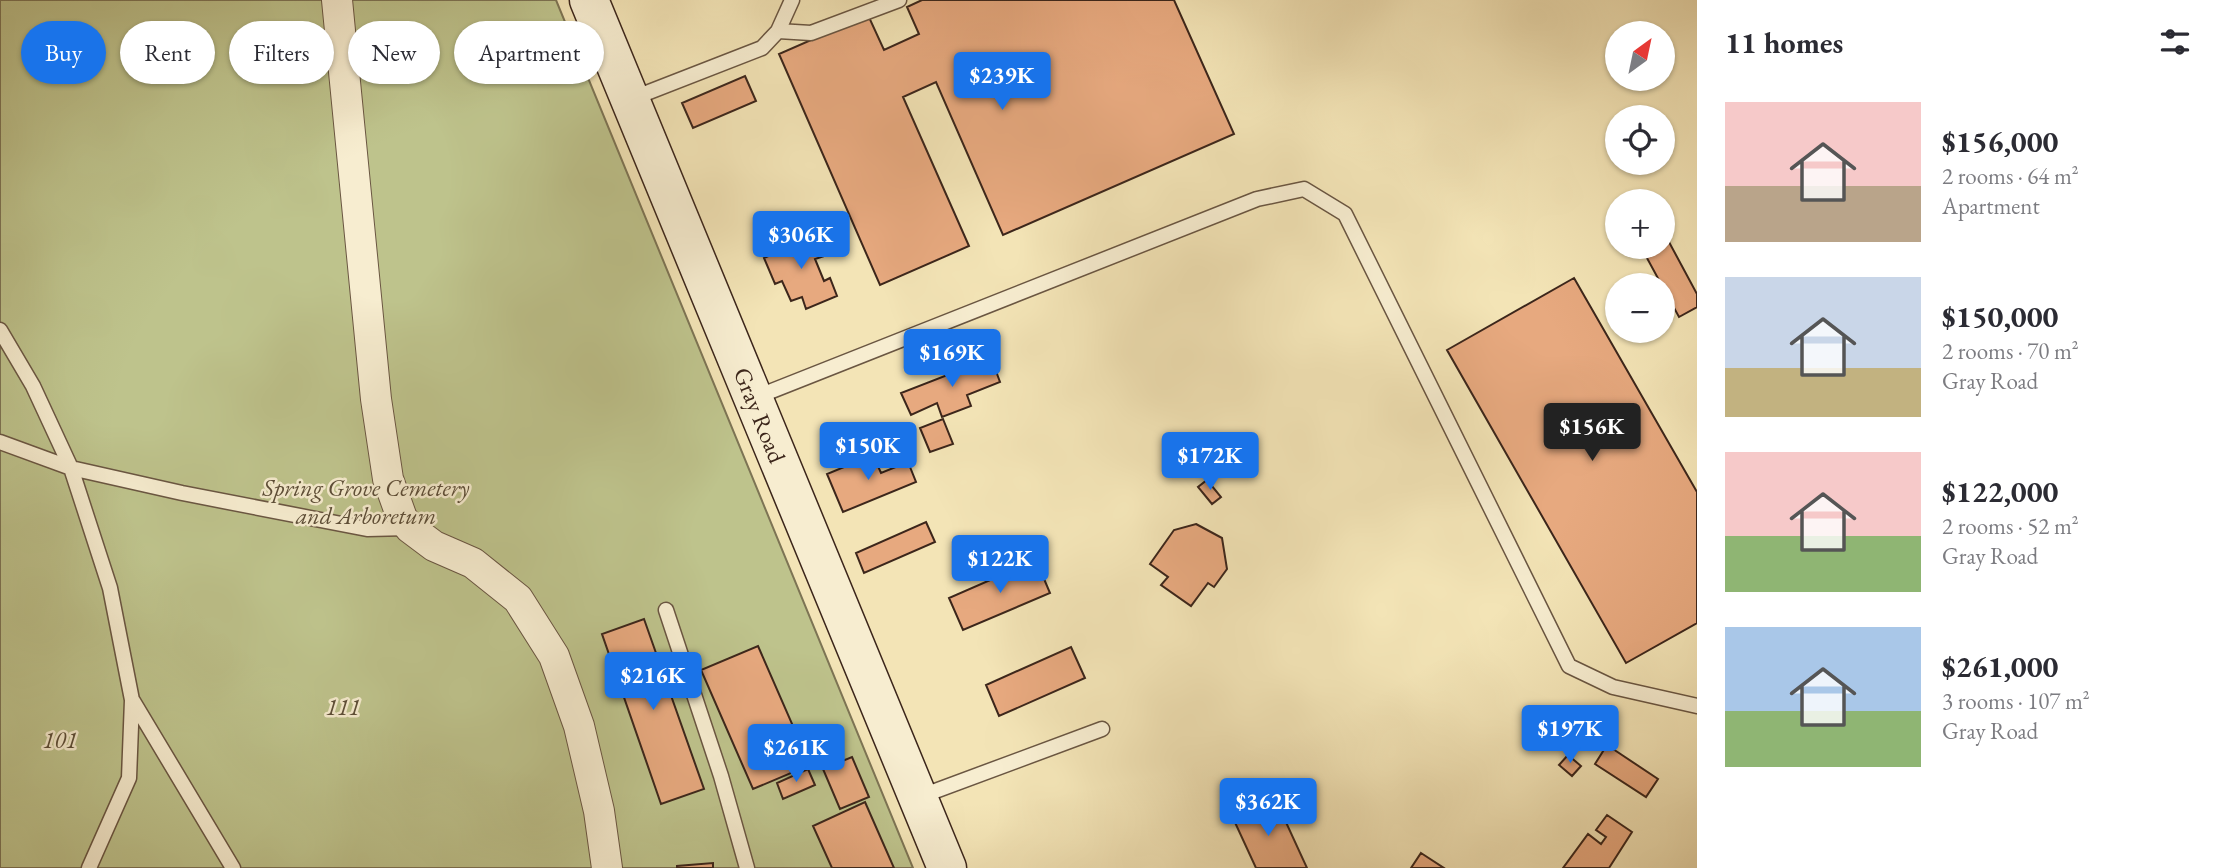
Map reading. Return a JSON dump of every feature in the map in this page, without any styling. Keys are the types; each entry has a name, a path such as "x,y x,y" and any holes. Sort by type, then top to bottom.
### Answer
{"street":[{"path":"337,0 376,399 388,480 402,518 410,528 434,546 473,564 517,599 554,656 579,726 599,811 607,868"},
{"name":"Gray Road","path":"589,0 947,868"}],"lane":[{"path":"630,99 762,48 778,31 792,0"},
{"path":"778,31 811,33 899,0"},
{"path":"753,398 1256,199 1304,189 1345,214 1569,666 1613,687 1697,706"},
{"path":"0,330 33,386 71,468 110,588 132,700 129,778 89,868"},
{"path":"0,442 71,468 182,493 367,529 410,528"},
{"path":"666,610 721,776 747,868"},
{"path":"132,700 233,868"},
{"path":"918,797 1102,729"}],"green space":[{"name":"Spring Grove Cemetery and Arboretum","path":"0,0 556,0 565,21 454,21 454,84 591,84 913,868 0,868"}],"building":[{"path":"922,0 1174,0 1234,134 1003,235 936,82 903,97 969,246 880,285 779,54 868,15 884,50 919,34 907,7"},
{"path":"745,76 756,101 693,128 682,103"},
{"path":"820,235 827,255 815,259 824,281 830,278 837,296 806,309 802,297 791,301 782,281 775,284 764,258 771,255 770,251"},
{"path":"1675,253 1697,294 1697,307 1679,317 1675,310 1675,273 1655,273 1648,259 1675,259"},
{"path":"1574,278 1605,332 1605,343 1611,343 1697,492 1697,623 1626,663 1447,350"},
{"path":"991,358 1000,382 967,395 971,406 942,417 937,403 911,415 901,393"},
{"path":"943,419 953,444 930,452 920,428"},
{"path":"873,455 881,473 908,462 916,482 843,512 827,474"},
{"path":"1207,480 1221,497 1212,504 1198,487"},
{"path":"926,522 935,542 864,573 856,553"},
{"path":"1196,524 1222,538 1227,569 1214,587 1208,583 1191,606 1161,585 1168,577 1150,564 1174,530"},
{"path":"1036,560 1050,593 963,630 949,598"},
{"path":"644,619 704,789 661,804 602,634"},
{"path":"758,646 810,765 753,789 701,670"},
{"path":"1071,647 1085,678 999,716 986,685"},
{"path":"1607,745 1658,779 1646,797 1595,764"},
{"path":"1568,755 1581,766 1572,776 1559,765"},
{"path":"852,757 869,797 840,809 823,769"},
{"path":"808,769 815,785 783,799 777,783"},
{"path":"1269,799 1274,809 1279,807 1307,868 1256,868 1232,816"},
{"path":"865,802 894,868 832,868 813,826"},
{"path":"1607,815 1632,832 1609,868 1563,868 1588,834 1601,844 1606,837 1596,830"},
{"path":"1421,853 1444,868 1411,868"},
{"path":"713,863 713,868 677,868 677,866"}],"park label":[{"name":"111","path":"343,706"},
{"name":"101","path":"60,739"}]}
